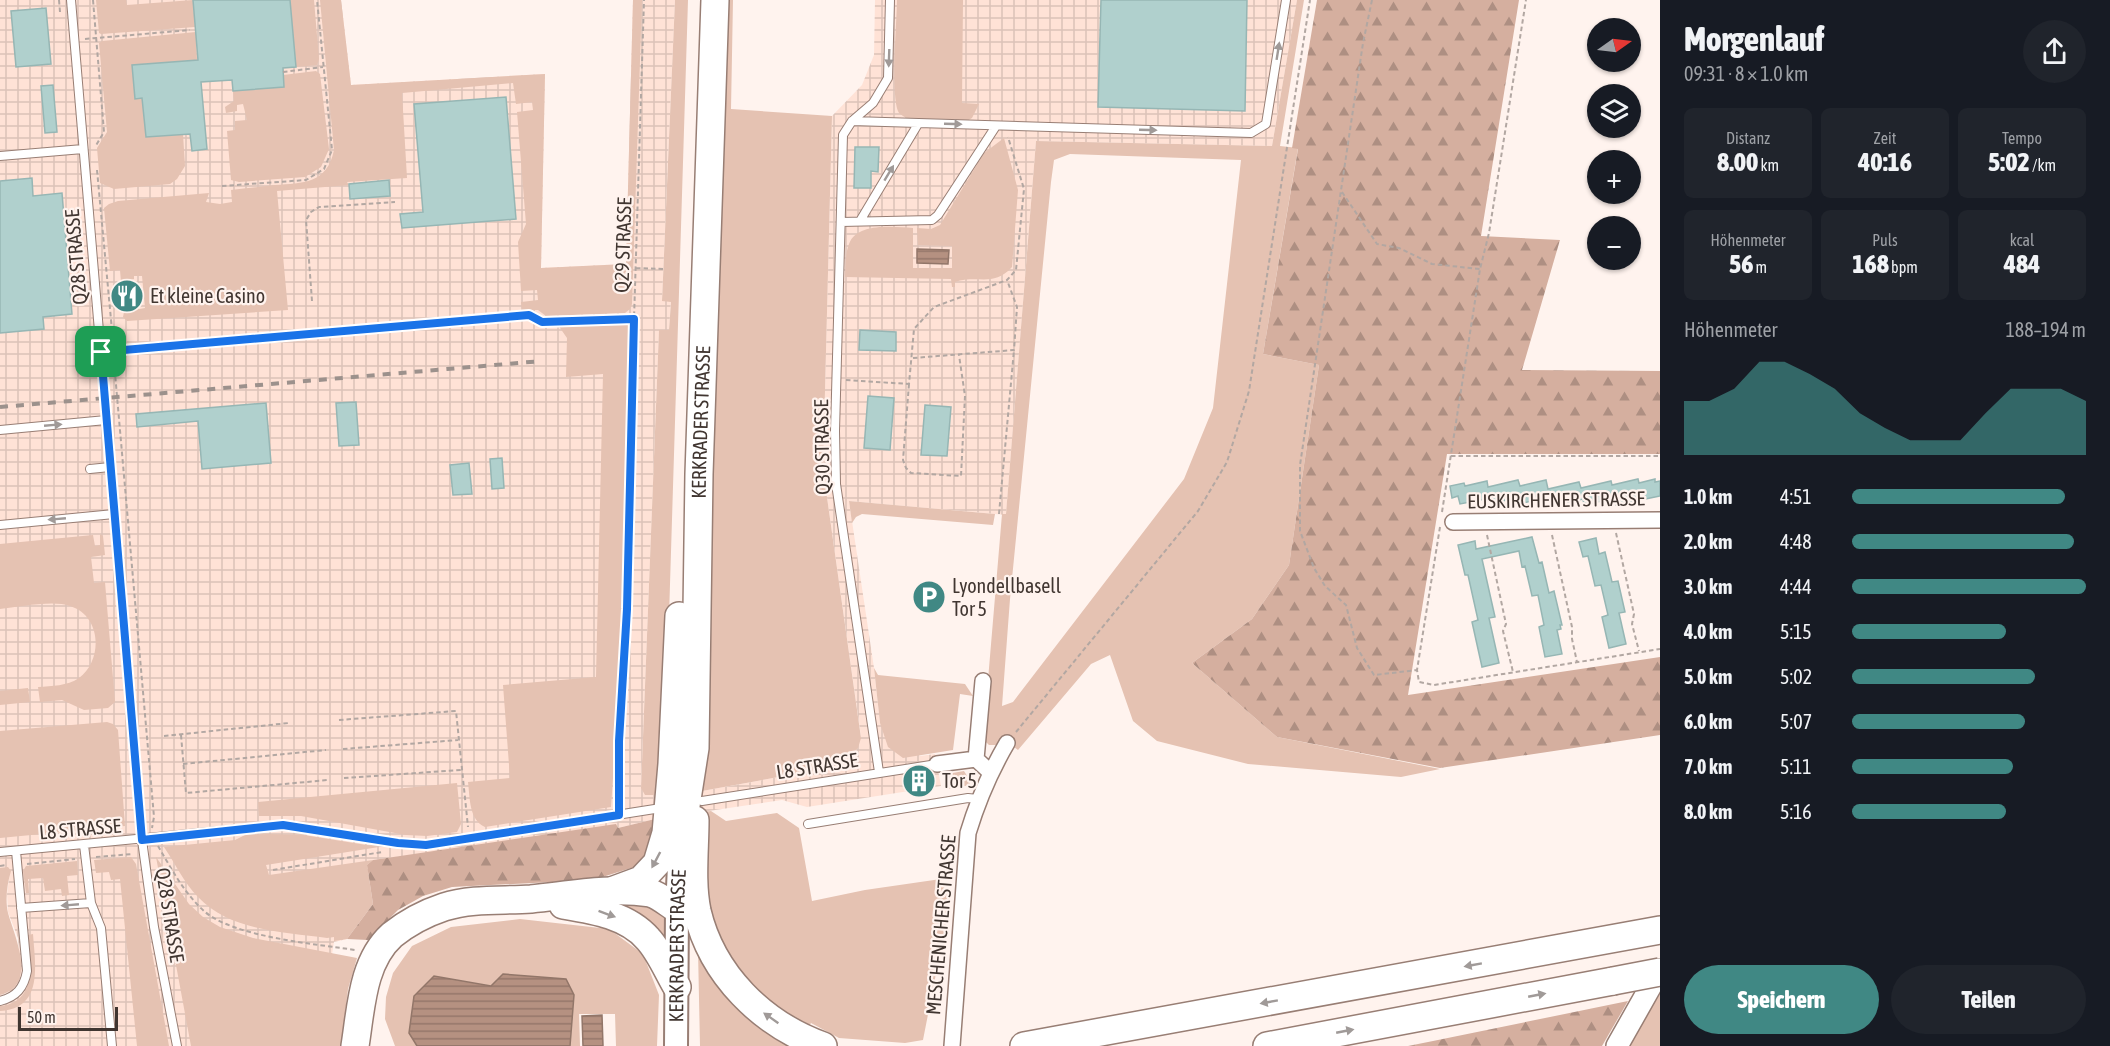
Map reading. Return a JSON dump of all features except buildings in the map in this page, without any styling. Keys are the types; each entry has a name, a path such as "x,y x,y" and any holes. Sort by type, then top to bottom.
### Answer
{"highway":[{"name":"KERKRADER STRASSE","path":"680,844 680,594 698,0"},
{"name":"KERKRADER STRASSE","path":"680,844 695,748 700,462 715,0"},
{"path":"613,890 641,880 657,863 666,833 672,764 680,594"},
{"path":"695,748 695,895 703,930 718,961 738,990 756,1007 785,1028 823,1046"},
{"path":"355,1046 364,990 375,956 392,936 418,918 446,906 479,901 529,899 613,890 653,893 677,909"},
{"path":"529,899 600,911 628,923 648,939 676,987"},
{"path":"1024,1046 1660,930"},
{"path":"1267,1046 1660,971"},
{"path":"364,990 368,1032 374,1046"}],"main road":[{"name":"KERKRADER STRASSE","path":"676,1046 680,844"}],"street":[{"name":"EUSKIRCHENER STRASSE","path":"1453,522 1660,520"},
{"path":"976,759 983,681"},
{"name":"MESCHENICHER STRASSE","path":"952,1046 968,833 978,799 1007,743"},
{"path":"937,764 976,759"},
{"path":"976,759 990,772"},
{"path":"1617,1046 1660,971"}],"lane":[{"name":"Q28 STRASSE","path":"71,0 142,840 154,927 177,1046"},
{"path":"852,121 873,103 888,78 890,0"},
{"path":"852,121 1251,133 1266,124 1286,0"},
{"name":"Q30 STRASSE","path":"852,121 843,135 836,484 879,772"},
{"path":"860,221 918,124"},
{"path":"841,222 932,220 939,215 1000,126"},
{"path":"0,156 84,149"},
{"path":"101,352 529,315 542,322"},
{"path":"0,430 106,420"},
{"path":"90,469 110,467"},
{"path":"0,525 114,514"},
{"name":"L8 STRASSE","path":"702,801 937,764"},
{"path":"808,824 968,798 978,799"},
{"name":"L8 STRASSE","path":"0,852 283,825 398,843 426,845 661,808"},
{"path":"84,845 91,903 101,928 112,1046"},
{"path":"0,1001 10,998 21,990 27,971 16,851"},
{"path":"21,908 91,903"}],"path":[{"path":"93,0 104,132 95,147"},
{"path":"222,186 306,180 324,169 332,150 317,0"},
{"name":"Q29 STRASSE","path":"619,815 619,741 627,609 644,0"},
{"path":"1007,743 1198,511 1227,462 1249,391 1310,0"},
{"path":"1372,0 1363,44 1300,465 1300,531 1314,567 1325,586 1346,605 1357,648 1374,675 1417,670"},
{"path":"1489,233 1526,0"},
{"path":"74,40 190,30"},
{"path":"283,72 323,67"},
{"path":"959,355 965,396 961,476 910,473 903,460 914,328 934,307 1007,280 1016,270 1024,189 1000,126"},
{"path":"97,167 154,817 152,839 193,900 219,922 276,937 364,951 375,956"},
{"path":"1342,192 1377,244 1399,248 1432,264 1480,269"},
{"path":"312,301 306,220 311,212 319,207 395,202"},
{"path":"636,268 663,269"},
{"path":"999,514 1017,307 1007,280"},
{"path":"110,298 123,297"},
{"path":"542,322 634,319"},
{"path":"911,358 1014,350"},
{"path":"837,379 909,384"},
{"path":"1451,456 1660,456"},
{"path":"1484,522 1506,624 1503,631 1513,672"},
{"path":"1549,522 1572,627 1577,662"},
{"path":"1614,522 1634,614 1632,624 1639,652"},
{"path":"339,720 456,711 470,839"},
{"path":"164,736 289,723"},
{"path":"181,735 186,793 328,780"},
{"path":"343,748 458,740"},
{"path":"183,764 326,750"},
{"path":"344,778 461,770"},
{"path":"273,870 391,851"},
{"path":"163,909 169,944"}],"shaded area":[{"path":"0,0 341,0 351,85 545,74 541,268 626,264 633,0 675,0 662,300 671,301 669,330 659,331 641,787 646,795 662,795 702,791 834,767 861,737 823,469 832,116 862,85 874,55 875,0 1297,0 1272,146 1036,141 1006,515 849,501 880,723 920,756 935,754 941,786 807,807 782,800 655,819 618,828 373,860 347,939 334,942 317,1046 0,1046 0,995 7,994 21,974 18,938 8,912 7,894 10,871 8,868 0,868"},
{"path":"96,0 126,0 127,5 193,0 195,27 101,34 99,33"},
{"path":"290,0 314,0 319,59 317,65 296,67"},
{"path":"320,0 341,0 351,85 545,74 541,268 626,264 633,0 642,0 632,304 630,309 625,313 546,316 538,310 522,310 521,302 538,300 537,290 521,291 518,242 526,224 517,112 533,110 532,102 516,104 513,83 402,93 407,178 347,182 349,185 277,191 288,310 127,321 123,317 124,312 145,308 142,276 134,276 134,279 121,282 120,270 110,271 104,208 109,204 118,201 209,193 206,202 220,204 232,202 231,190 304,182 312,180 326,170 334,150"},
{"path":"675,0 688,0 664,779 662,795 645,795 641,788 659,330 669,330 671,302 662,301"},
{"path":"726,0 733,0 731,109 832,116 823,469 861,738 858,748 834,767 702,791"},
{"path":"897,0 963,0 962,103 979,104 972,118 965,122 907,118 899,113 896,105 894,76"},
{"path":"1297,0 1304,0 1280,146 1298,148 1263,354 1319,365 1289,565 1252,619 1192,663 1277,737 1440,769 1401,777 1248,764 1157,741 1133,721 1110,655 1091,664 1018,750 1002,738 996,745 989,745 983,739 1002,514 1006,514 1036,141 1272,146","holes":["1070,154 1241,160 1213,408 1184,479 1013,702 1002,706 1010,599 1054,160"]},
{"path":"196,32 197,60 132,65 135,98 142,98 146,137 183,134 185,166 177,179 170,184 114,189 100,183 97,148 107,132 99,43"},
{"path":"316,71 320,74 329,149 321,167 305,177 239,182 231,180 227,131 235,130 235,121 247,120 243,104 237,105 237,111 226,113 225,107 234,101 233,91 284,87 283,75"},
{"path":"1004,138 1018,190 1012,267 998,277 963,280 955,282 955,287 952,287 951,279 845,277 847,252 853,237 860,232 877,227 913,228 913,268 952,268 952,246 918,245 917,228 931,229 940,225 984,153"},
{"path":"917,249 949,250 948,264 917,263"},
{"path":"626,322 631,326 620,676 611,807 485,827 473,814 468,782 510,778 503,685 596,677 603,374 566,377 567,338 558,325"},
{"path":"849,501 995,514 993,525 862,514 852,523"},
{"path":"100,534 103,536 105,555 91,557 94,583 105,582 115,702 108,708 84,710 62,700 40,702 38,687 70,683 87,670 92,661 96,639 88,619 81,611 70,606 36,604 0,609 0,544 93,535 95,546 100,545"},
{"path":"874,668 878,675 965,684 973,696 960,694 953,750 903,758 888,747 880,723"},
{"path":"28,688 30,702 0,705 0,691"},
{"path":"107,722 113,724 118,730 125,826 0,838 0,731"},
{"path":"964,771 970,785 949,789 947,774"},
{"path":"457,783 461,824 457,832 427,836 406,835 301,816 259,816 258,802"},
{"path":"711,811 726,821 777,813 799,828 812,901 865,890 941,879 950,902 923,1040 905,1043 839,1038 811,1023 807,1029 775,1013 722,954 703,899 702,812"},
{"path":"245,835 304,835 379,847 266,865 269,875 373,860 367,865 373,904 347,939 334,941 334,937 327,938 258,928 225,917 198,897 164,847 235,840"},
{"path":"131,857 136,864 169,1046 137,1046 120,879 111,880 109,872 96,873 94,860"},
{"path":"156,857 189,904 203,917 220,927 253,938 357,958 348,989 341,1046 191,1046"},
{"path":"77,861 78,875 67,876 69,895 62,896 61,889 45,891 43,878 28,879 29,893 26,893 23,871 26,866"},
{"path":"8,867 11,871 8,881 7,908 19,947 21,971 12,990 0,995 0,868"},
{"path":"603,898 667,909 667,944"},
{"path":"520,919 609,929 643,954 659,995 657,1046 616,1046 615,1014 579,1014 580,1046 570,1046 574,995 492,986 434,976 409,1033 417,1046 395,1046 385,1019 386,997 393,973 412,946 451,927"},
{"path":"33,934 35,971 30,994 24,1002 14,1008 0,1011 0,1006 12,1003 21,997 26,989 30,968 28,935"},
{"path":"698,950 799,1046 700,1046"},
{"path":"503,974 566,979 574,995 570,1046 417,1046 409,1033 414,996 434,976 491,986"},
{"path":"1660,994 1660,1046 1627,1046"},
{"path":"602,1015 603,1046 583,1046 582,1016"}],"green space":[{"path":"1317,0 1519,0 1481,236 1560,240 1522,370 1660,371 1660,454 1447,454 1408,695 1660,657 1660,735 1440,768 1277,737 1192,663 1252,619 1289,565 1319,365 1263,354 1298,149 1292,148"},
{"path":"655,819 653,838 640,865 593,880 452,887 423,896 398,910 368,940 347,939 373,904 367,865 373,860 616,824 618,828"},
{"path":"1628,1001 1602,1046 1408,1046 1433,1041"}],"railway":[{"path":"0,407 542,361"}],"place":[{"name":"Et kleine Casino","path":"127,296"},
{"name":"Lyondellbasell Tor 5","path":"929,597"},
{"name":"Tor 5","path":"919,781"}],"route":[{"path":"529,315 542,322 634,319 627,609 619,741 619,815 426,845 398,843 283,825 142,840 101,352 529,315"}]}
